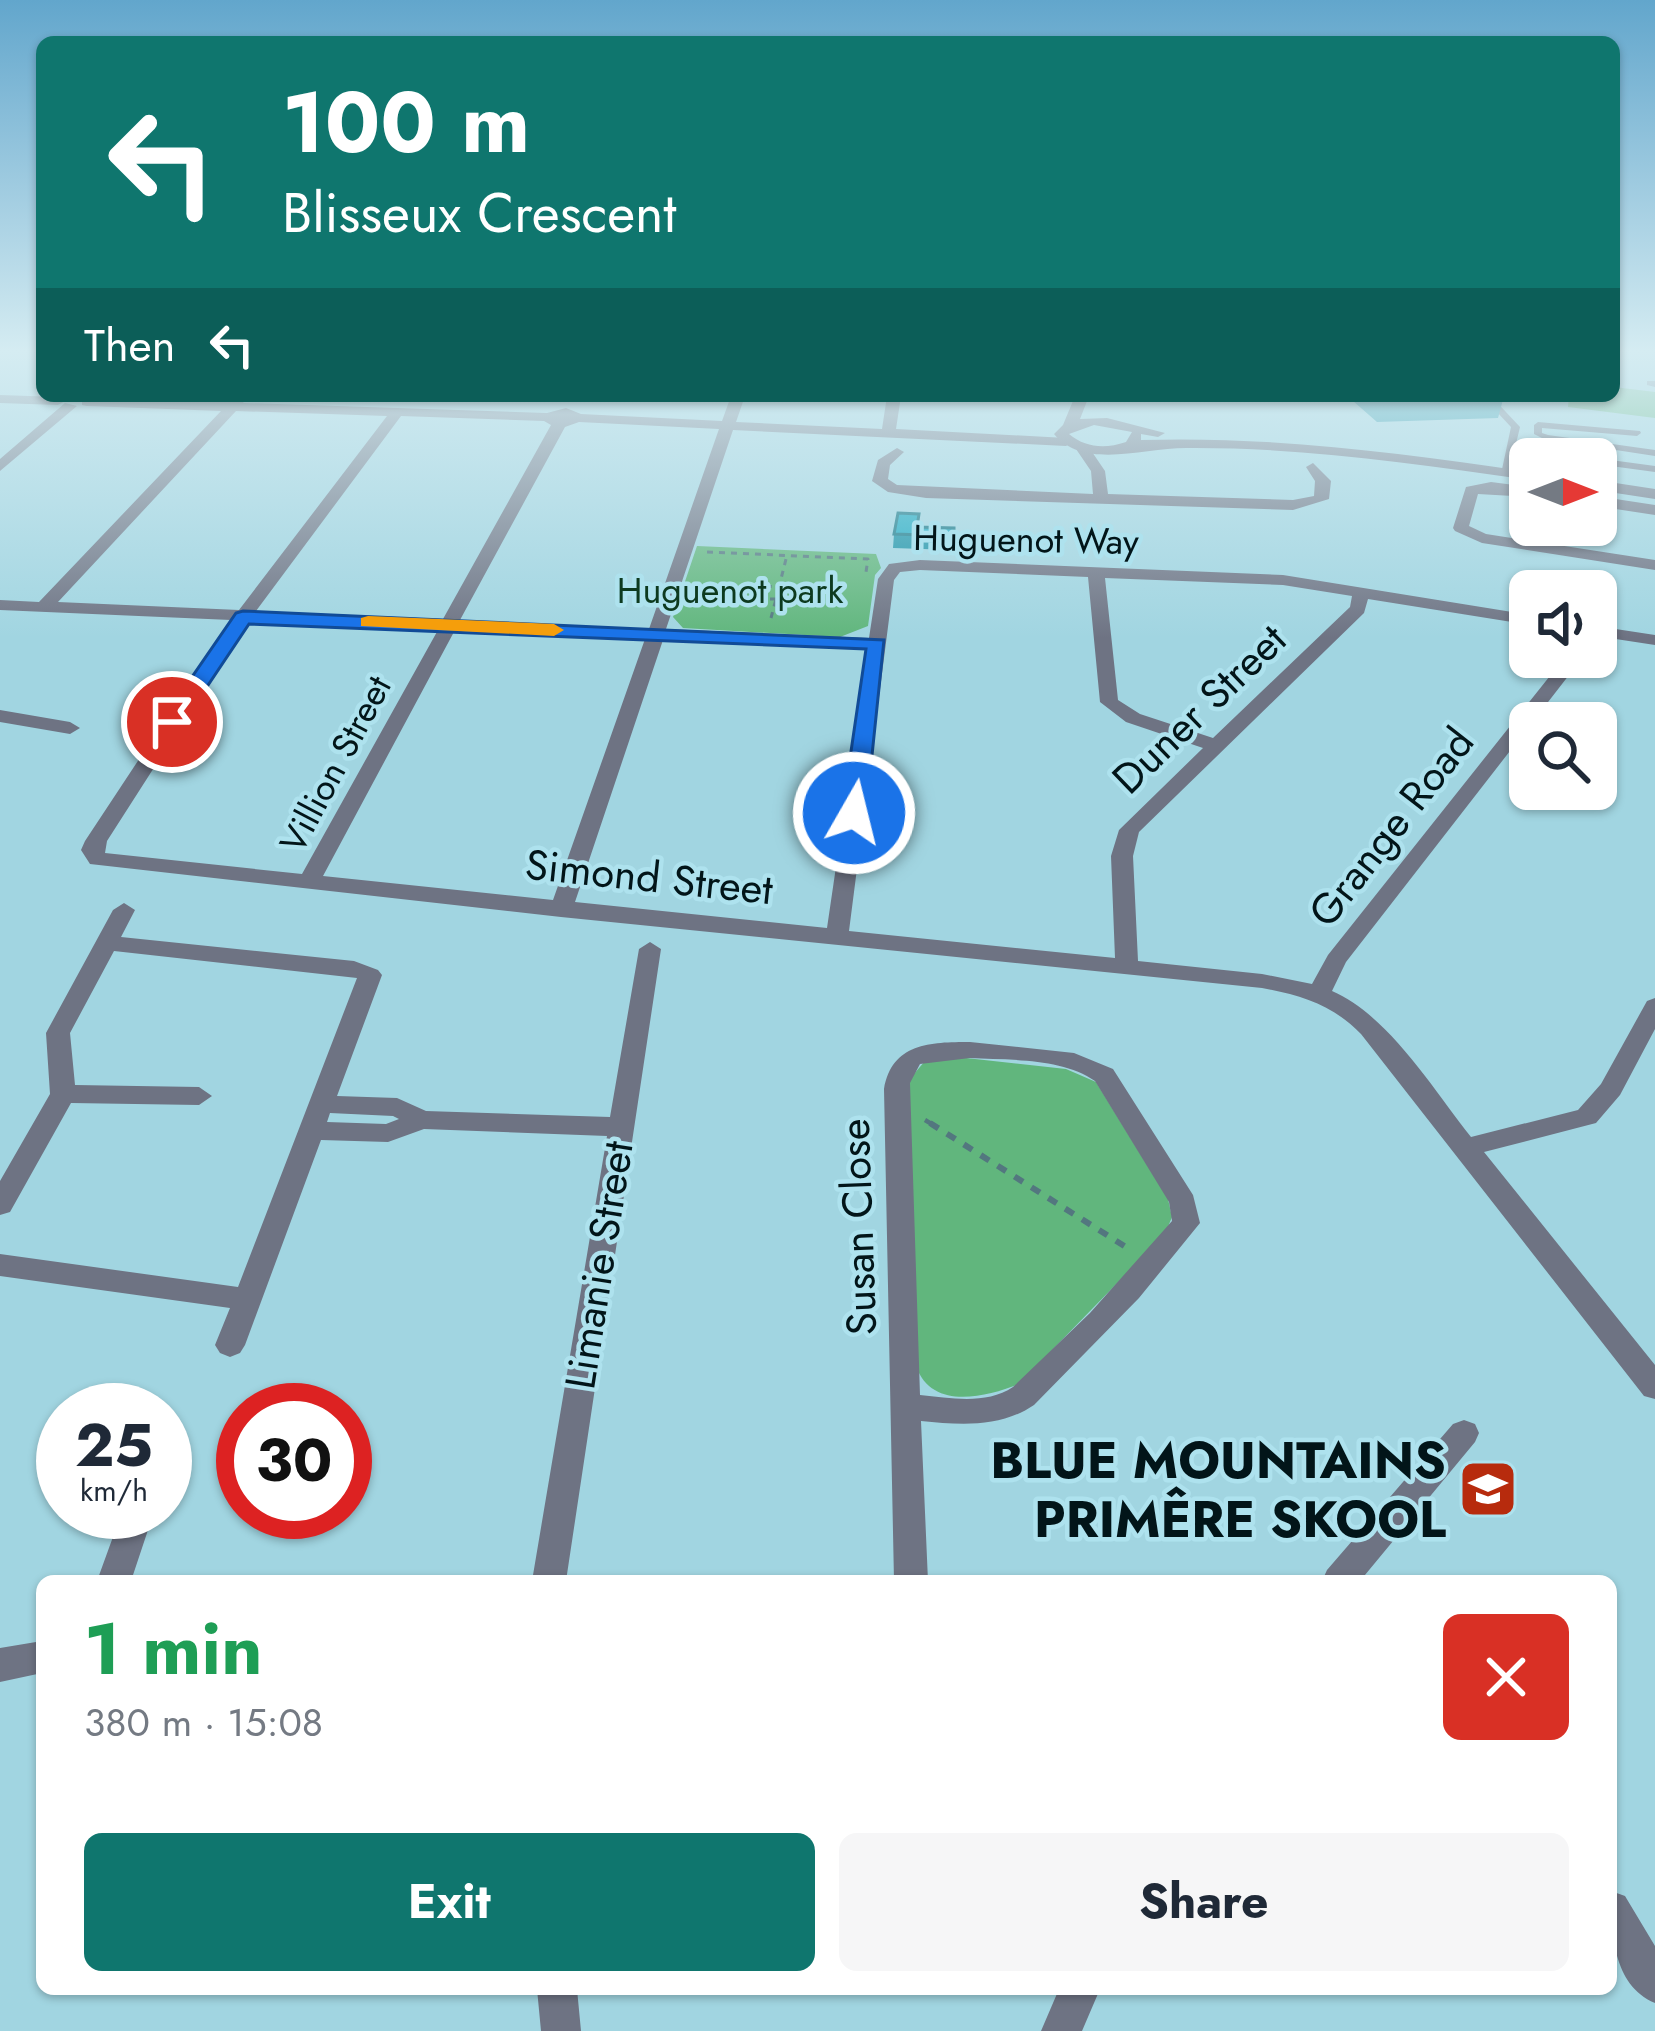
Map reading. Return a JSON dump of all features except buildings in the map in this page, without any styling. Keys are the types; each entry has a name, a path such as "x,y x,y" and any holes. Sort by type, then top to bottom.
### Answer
{"street":[{"path":"42,609 194,448"},
{"path":"243,617 370,448"},
{"name":"Villion Street","path":"308,884 546,448"},
{"path":"561,910 720,448"},
{"path":"1083,448 1109,451"},
{"path":"1083,448 1098,470 1101,499"},
{"path":"1098,470 1112,448"},
{"path":"1330,448 1509,473"},
{"path":"897,452 883,463 880,473 882,484 893,489 1101,499 1309,503 1321,499 1323,491 1323,481 1313,467"},
{"path":"1617,488 1655,494"},
{"path":"1509,489 1472,490 1461,528 1482,538 1509,542"},
{"path":"1617,504 1655,510"},
{"path":"1533,546 1655,565"},
{"name":"Huguenot Way","path":"837,939 888,574 910,565 1283,580 1509,617"},
{"path":"1096,572 1109,702 1132,718 1214,745"},
{"name":"Duner Street","path":"1127,967 1125,838 1214,745 1358,609 1361,592"},
{"path":"0,605 877,644"},
{"name":"Simond Street","path":"243,617 92,850 98,859 1262,981 1319,992 1360,1018 1655,1387"},
{"path":"1617,634 1655,640"},
{"name":"Grange Road","path":"1319,992 1336,960 1558,678"},
{"path":"1,717 70,728"},
{"path":"0,1205 63,1094 58,1033 124,910"},
{"path":"108,943 369,973 230,1345"},
{"name":"Limanie Street","path":"550,1575 650,949"},
{"path":"1464,1148 1587,1118 1611,1089 1655,1006"},
{"name":"Susan Close","path":"907,1407 968,1410 1016,1403 1154,1265 1186,1223 1186,1211 1112,1082 1097,1070 1075,1063 943,1049 916,1055 901,1067 895,1101 911,1575"},
{"path":"63,1094 199,1096"},
{"path":"315,1117 388,1133 422,1120 621,1127"},
{"path":"0,1264 246,1299"},
{"path":"1344,1575 1464,1433"},
{"path":"115,1575 128,1539"},
{"path":"0,1665 36,1658"},
{"path":"1617,1920 1655,1983"},
{"path":"558,1995 561,2031"},
{"path":"1061,2031 1077,1995"}],"lane":[{"path":"1621,448 1655,453"},
{"path":"1634,466 1636,450"},
{"path":"1504,472 1509,454"},
{"path":"1617,464 1655,470"}],"path":[{"path":"685,551 868,559 865,573 888,574"},
{"path":"779,586 787,556"},
{"path":"767,586 779,586 793,587 790,600 764,599 767,586"},
{"path":"766,639 776,599"},
{"path":"895,1101 1154,1265"}],"green space":[{"name":"Huguenot park","path":"697,546 876,554 881,568 875,575 868,626 840,637 683,628 673,617"},
{"path":"957,1057 1066,1069 1096,1082 1168,1199 1172,1217 1165,1234 1019,1384 961,1397 934,1390 916,1366 908,1081 925,1061"}],"slow traffic":[{"path":"368,622 554,630"}],"place":[{"name":"BLUE MOUNTAINS PRIMÊRE SKOOL","path":"1488,1489"}],"route":[{"path":"172,722 243,617 877,644 854,813"}]}
